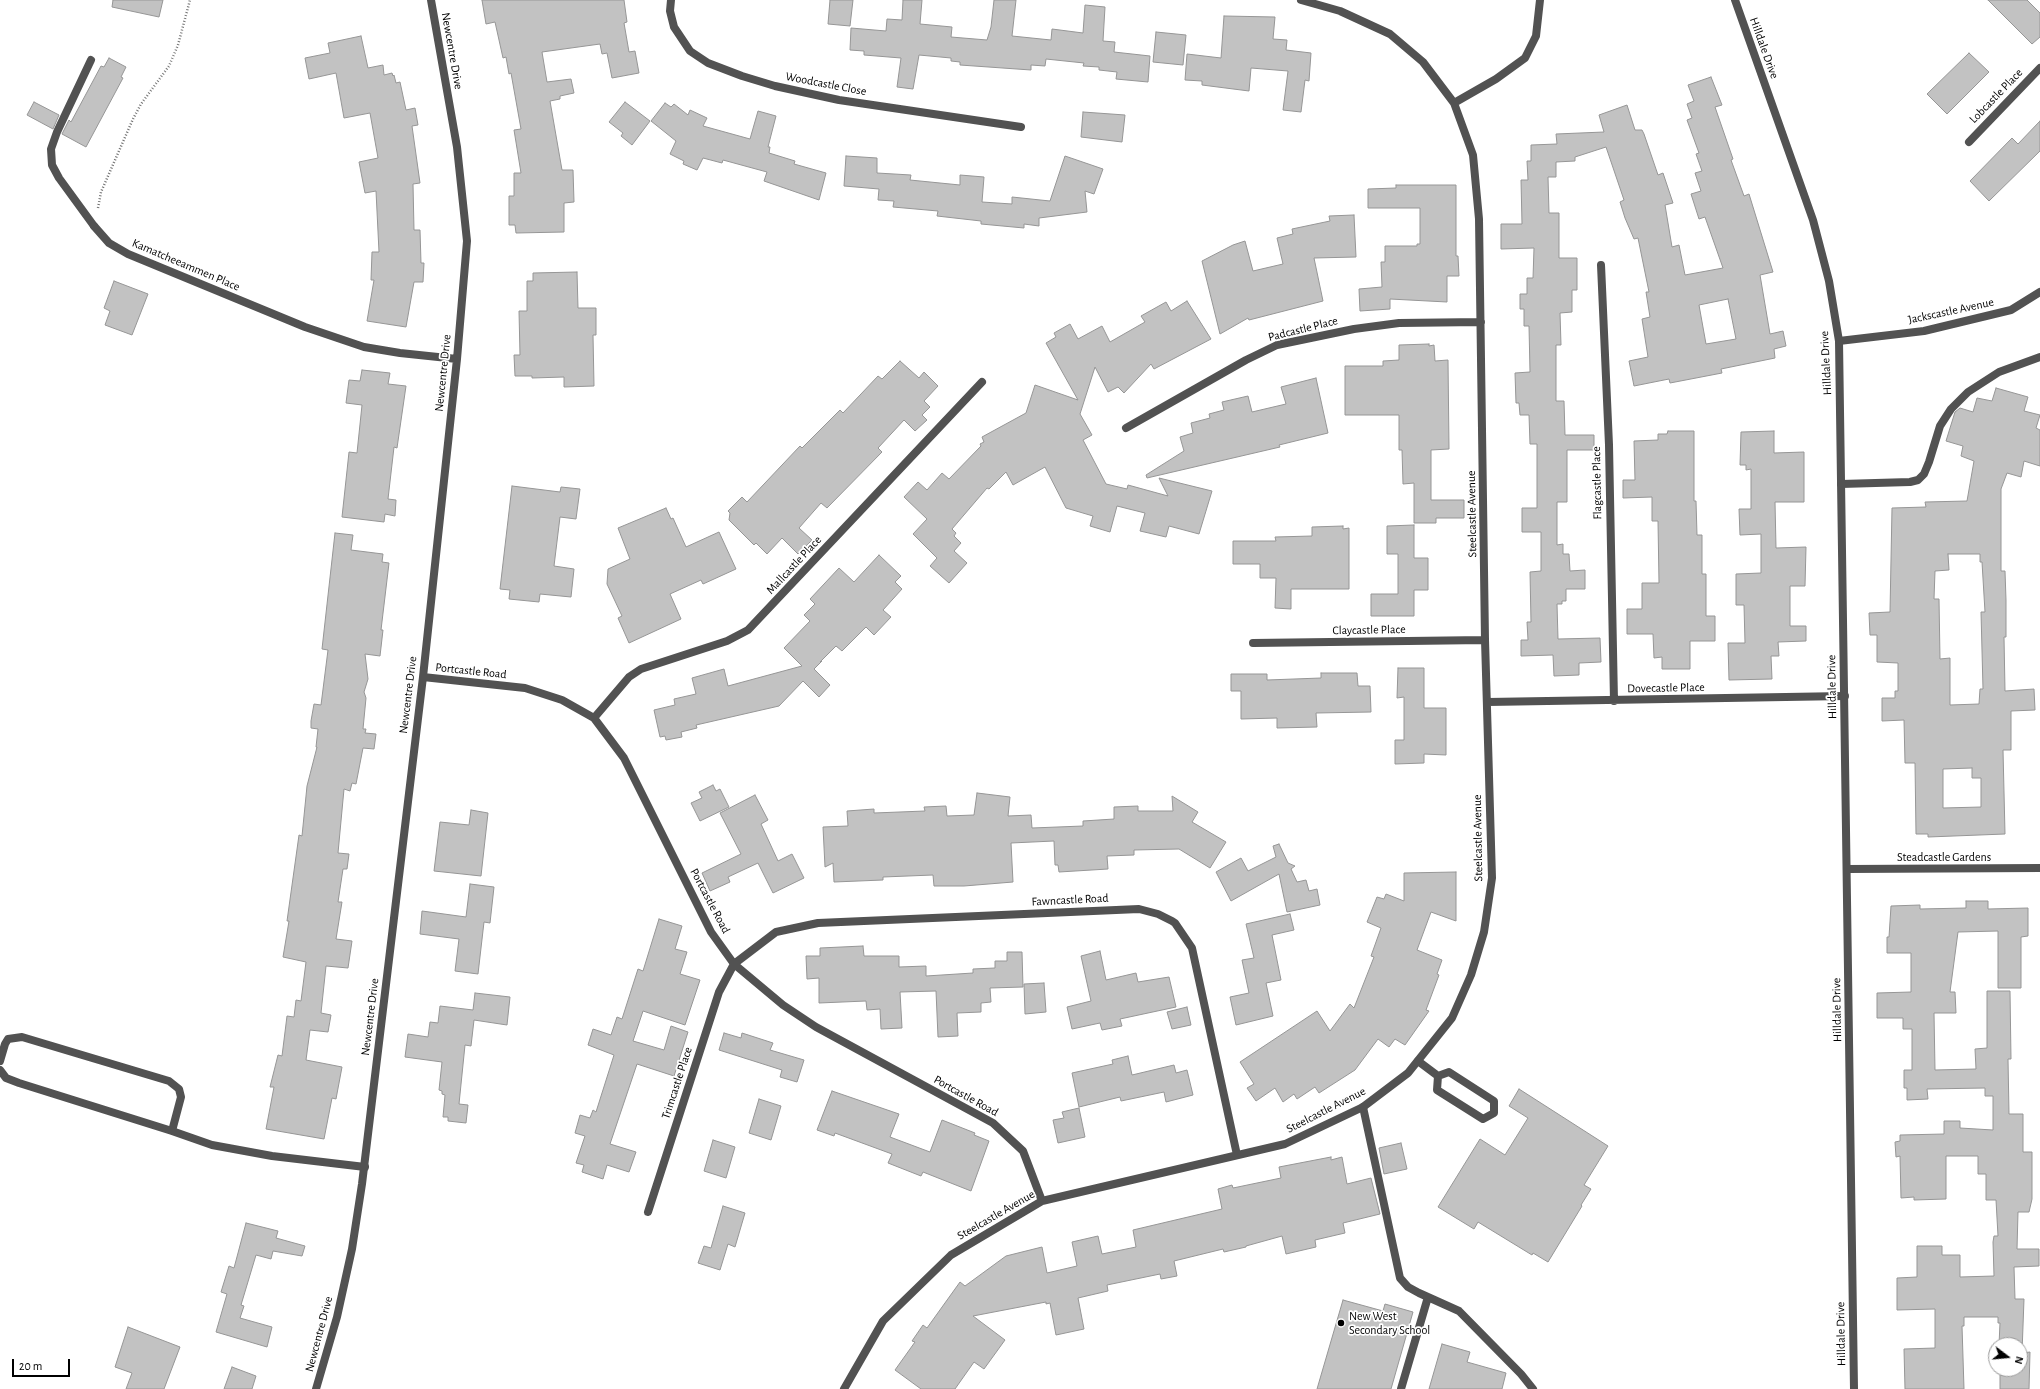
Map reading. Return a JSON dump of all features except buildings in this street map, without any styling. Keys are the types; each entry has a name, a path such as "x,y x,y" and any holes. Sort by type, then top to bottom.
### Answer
{"street":[{"name":"Newcentre Drive","path":"316,1389 337,1317 352,1248 365,1167 423,677 457,359 467,241 457,147 431,0"},
{"name":"Woodcastle Close","path":"671,0 670,11 674,27 682,42 690,51 708,64 775,86 839,100 1020,127"},
{"name":"Steelcastle Avenue","path":"844,1389 883,1321 951,1255 1042,1201 1285,1144 1363,1107 1408,1073 1418,1061 1452,1018 1471,975 1484,932 1492,878 1485,640 1479,219 1473,156 1454,103 1423,62 1390,34 1340,12 1301,0"},
{"path":"1454,103 1496,80 1525,58 1536,36 1540,0"},
{"name":"Hilldale Drive","path":"1735,0 1813,220 1829,281 1839,340 1854,1389"},
{"name":"Kamatcheeammen Place","path":"91,60 57,132 51,150 52,165 59,178 94,226 109,243 128,254 305,327 364,347 400,353 457,359"},
{"name":"Lobcastle Place","path":"1969,142 2040,68"},
{"name":"Flagcastle Place","path":"1601,265 1608,445 1614,701"},
{"name":"Jackscastle Avenue","path":"1839,340 1924,331 2011,310 2040,292"},
{"name":"Padcastle Place","path":"1126,428 1246,360 1277,345 1354,329 1399,323 1481,322"},
{"path":"1841,484 1910,482 1918,480 1924,474 1940,426 1951,409 1968,392 1999,372 2040,357"},
{"name":"Mallcastle Place","path":"594,718 629,677 641,669 727,641 748,630 982,382"},
{"name":"Claycastle Place","path":"1253,643 1485,640"},
{"name":"Portcastle Road","path":"423,677 526,688 562,700 594,718 624,758 711,932 734,964 783,1005 816,1027 993,1124 1023,1151 1042,1201"},
{"name":"Dovecastle Place","path":"1488,702 1845,696"},
{"name":"Steadcastle Gardens","path":"1847,869 2040,868"},
{"name":"Fawncastle Road","path":"734,964 776,932 818,923 1140,909 1158,914 1175,923 1192,948 1236,1155"},
{"name":"Trimcastle Place","path":"648,1212 719,992 734,964"},
{"path":"0,1061 4,1044 8,1039 22,1037 169,1080 179,1089 181,1096 172,1131"},
{"path":"1418,1061 1438,1076"},
{"path":"0,1070 6,1078 19,1083 212,1145 272,1156 365,1167"},
{"path":"1449,1072 1494,1101 1494,1113 1483,1119 1438,1090 1438,1076 1449,1072"},
{"path":"1363,1107 1400,1278 1408,1286 1459,1311 1521,1374 1532,1389"},
{"path":"1400,1389 1428,1297"}],"path":[{"path":"94,226 101,192 141,104 169,66 178,45 190,0"}],"place":[{"name":"New West Secondary School","path":"1341,1323"}]}
